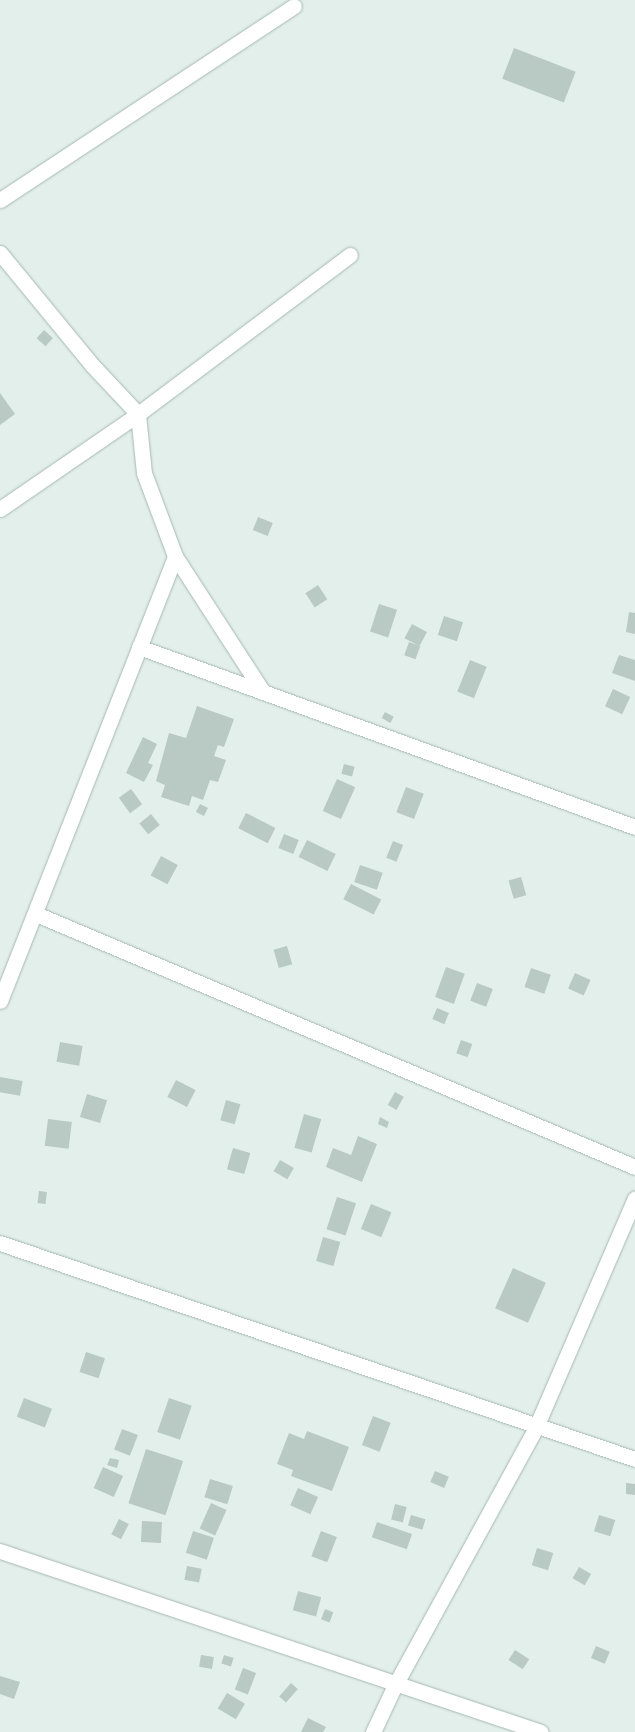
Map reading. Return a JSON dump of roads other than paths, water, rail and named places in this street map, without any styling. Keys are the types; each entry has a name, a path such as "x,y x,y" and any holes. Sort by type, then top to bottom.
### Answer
{"street":[{"path":"0,200 294,6"},
{"path":"0,253 92,365 138,414 144,473 175,556 263,692"},
{"path":"0,509 138,414 350,254"},
{"path":"0,1001 36,914 175,556"},
{"path":"139,647 635,827"},
{"path":"36,914 635,1167"},
{"path":"374,1732 395,1685 536,1427 635,1198"},
{"path":"0,1244 635,1459"},
{"path":"0,1550 395,1685 541,1732"}]}
